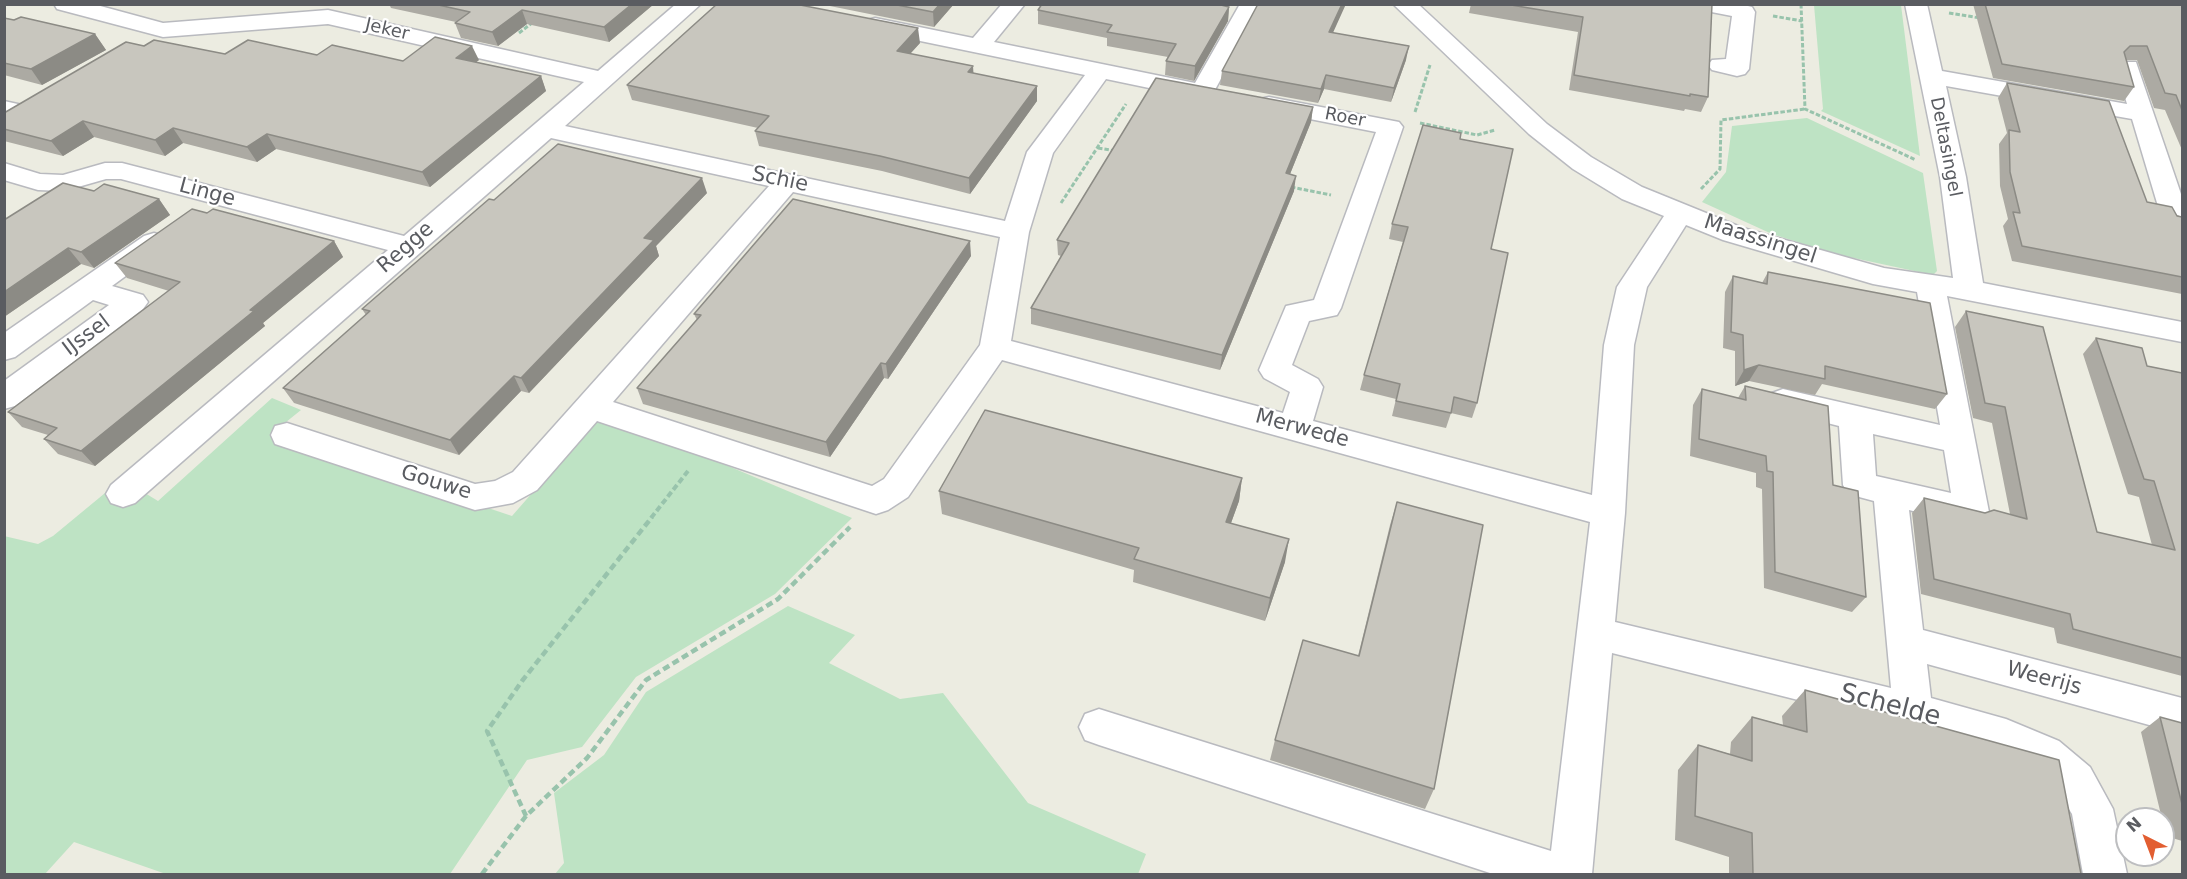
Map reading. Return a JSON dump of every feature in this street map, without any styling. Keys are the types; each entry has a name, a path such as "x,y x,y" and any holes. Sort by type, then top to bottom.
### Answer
{"street":[{"name":"Jeker","path":"65,4 163,30 337,11 492,54 601,79"},
{"name":"Regge","path":"123,494 690,4"},
{"path":"980,45 1014,4"},
{"name":"Maassingel","path":"1404,4 1531,122 1582,163 1632,193 1733,234 1883,277 1969,290 2182,332"},
{"path":"1704,4 1744,12 1737,69 1720,65"},
{"name":"Deltasingel","path":"1916,6 1953,177 1969,290"},
{"path":"1222,11 1248,10 1225,96"},
{"name":"Roer","path":"851,20 980,45 1099,73 1390,127 1326,308 1297,313 1275,370 1307,387 1295,427"},
{"path":"132,48 163,30"},
{"path":"2128,67 2177,223"},
{"path":"589,406 876,501 896,488 995,347 1016,232 1040,152 1099,73"},
{"path":"1931,76 2143,114"},
{"name":"Schie","path":"544,129 1016,232"},
{"name":"Linge","path":"4,171 38,182 64,183 105,171 122,171 408,246"},
{"name":"Gouwe","path":"287,435 476,497 501,494 525,481 787,182"},
{"name":"IJssel","path":"4,349 219,196"},
{"path":"1570,874 1608,513 1619,345 1632,287 1680,212"},
{"path":"1855,418 1860,485 1972,512 1961,442 1930,285"},
{"name":"IJssel","path":"4,398 133,302 89,289"},
{"name":"Merwede","path":"995,347 1608,513"},
{"path":"1749,394 1961,442"},
{"path":"1890,492 1912,711"},
{"name":"Schelde","path":"1596,633 1912,711 2006,737 2045,754 2075,781 2092,809 2105,874"},
{"name":"Weerijs","path":"1906,642 2182,716"},
{"path":"1099,727 1557,874"}],"path":[{"path":"1801,4 1805,110"},
{"path":"1916,6 1984,19"},
{"path":"492,54 538,19"},
{"path":"1459,55 1431,62 1412,121 1477,135 1531,122"},
{"path":"1059,205 1141,80"},
{"path":"1680,212 1720,169 1721,120 1805,110 1953,177"},
{"path":"1098,148 1121,152"},
{"path":"1283,186 1364,202"},
{"path":"526,816 487,731 522,681 708,446"},
{"path":"482,874 526,816 587,758 646,680 778,599 876,501"}],"green space":[{"path":"1814,5 1901,5 1920,156 1821,111 1823,109"},
{"path":"1807,118 1923,173 1937,271 1933,275 1835,254 1772,234 1702,202 1726,172 1732,126"},
{"path":"272,398 301,410 270,435 512,516 602,413 852,518 775,594 636,677 582,747 527,760 450,874 166,874 74,842 45,874 5,874 4,536 38,544 53,536 122,479 158,501"},
{"path":"788,606 855,635 829,663 900,699 943,693 1028,803 1146,854 1138,874 555,874 564,863 554,793 604,755 646,692"}],"building":[{"path":"434,4 632,4 604,27 522,10 492,32 455,23 470,12"},
{"path":"717,4 795,4 918,28 897,51 973,66 968,72 1037,86 969,178 880,156 755,131 769,116 627,85"},
{"path":"892,4 940,4 933,12"},
{"path":"1042,4 1217,4 1229,7 1195,66 1166,61 1176,44 1107,32 1112,25 1038,10"},
{"path":"1258,4 1342,4 1329,32 1409,46 1394,88 1326,75 1321,89 1222,71"},
{"path":"1505,4 1712,4 1708,97 1690,94 1690,96 1574,75 1583,17"},
{"path":"1985,4 2182,4 2182,110 2176,95 2165,93 2147,46 2130,46 2124,52 2134,87 2002,64"},
{"path":"21,17 95,34 31,69 4,63 4,18 14,20"},
{"path":"435,37 472,46 456,58 541,76 422,172 267,134 247,147 173,128 155,140 83,121 51,141 4,129 4,113 126,42 144,46 154,40 225,54 248,40 317,55 332,45 403,61"},
{"path":"1156,78 1313,107 1286,173 1296,176 1222,355 1031,308 1069,243 1057,240"},
{"path":"2007,83 2109,101 2147,202 2172,207 2177,216 2182,217 2182,277 2022,246 2013,212 2020,213 2010,172 2009,130 2020,132"},
{"path":"1423,125 1461,133 1460,139 1513,149 1491,249 1508,253 1477,403 1454,397 1451,413 1396,401 1400,384 1364,375 1408,227 1392,224"},
{"path":"558,144 702,178 644,238 654,240 521,378 514,376 450,440 283,388 370,311 362,309 489,199 494,200"},
{"path":"63,183 94,191 104,184 159,199 81,252 68,248 4,292 4,220"},
{"path":"793,199 970,241 886,364 881,363 826,442 637,388 701,315 694,314"},
{"path":"192,209 207,213 213,209 334,241 250,310 254,311 81,451 44,439 57,428 8,412 180,282 115,263"},
{"path":"1768,272 1930,303 1947,394 1825,366 1825,379 1759,365 1744,370 1743,335 1731,332 1733,276 1767,284"},
{"path":"1966,311 2043,327 2097,532 2175,550 2154,481 2144,479 2096,338 2142,348 2147,366 2182,373 2182,658 2073,629 2070,614 1934,579 1924,498 1985,513 1994,510 2027,519 2005,407 1985,403"},
{"path":"1745,386 1828,406 1833,485 1858,491 1866,597 1775,572 1773,472 1767,471 1766,456 1699,439 1702,389 1746,400"},
{"path":"985,410 1242,478 1226,522 1289,539 1270,598 1134,559 1139,548 939,491"},
{"path":"1397,502 1483,525 1434,789 1275,740 1303,640 1359,656"},
{"path":"1805,690 2059,760 2081,874 1753,874 1752,833 1695,816 1698,745 1752,761 1752,717 1807,732"},
{"path":"2160,717 2182,723 2182,804"}]}
